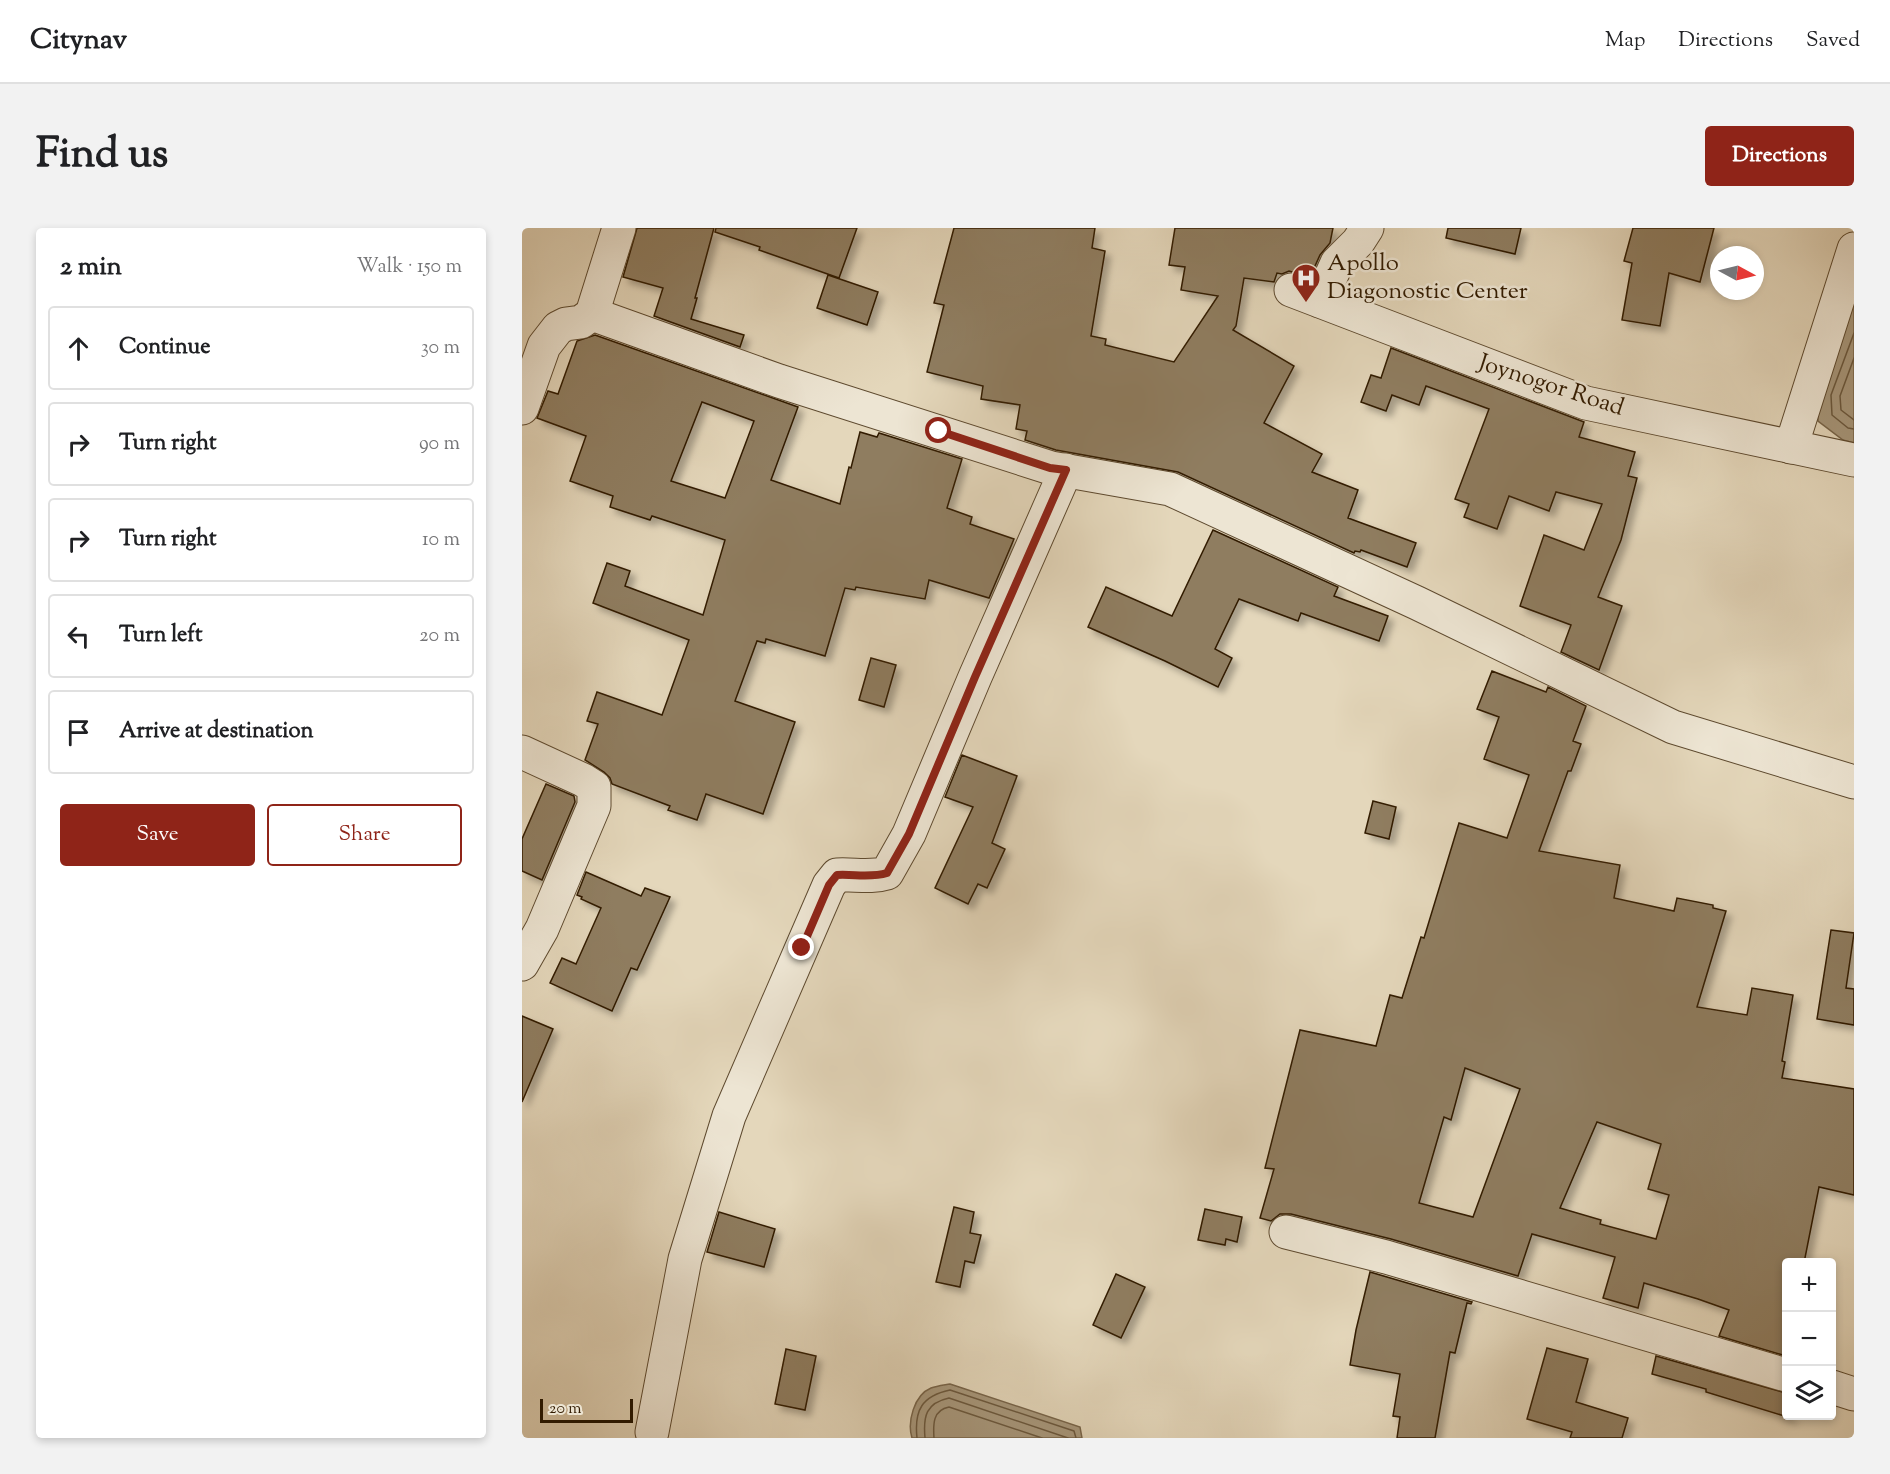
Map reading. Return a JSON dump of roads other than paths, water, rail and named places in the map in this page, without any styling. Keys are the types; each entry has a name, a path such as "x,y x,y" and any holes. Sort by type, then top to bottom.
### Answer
{"street":[{"path":"522,408 544,346 558,328 566,324 581,322 592,314 619,228"},
{"name":"Joynogor Road","path":"1367,228 1358,242 1306,296 1586,403 1854,460"},
{"path":"1791,447 1854,249"},
{"path":"592,314 779,381 1050,468 1170,489 1406,598 1673,727 1854,782"},
{"path":"652,1431 685,1259 729,1116 829,885 837,875 853,874 875,877 887,873 909,834 1066,470"},
{"path":"522,752 583,780 594,787 595,796 594,806 542,929 522,964"},
{"path":"1286,1232 1386,1257 1782,1374"},
{"path":"1836,1389 1854,1394"}],"water":[{"path":"1854,295 1854,443 1843,440 1818,421 1817,393"},
{"path":"950,1384 1080,1427 1082,1438 912,1438 911,1417 920,1397 931,1388"}],"place":[{"name":"Apollo Diagonostic Center","path":"1306,304"}]}
